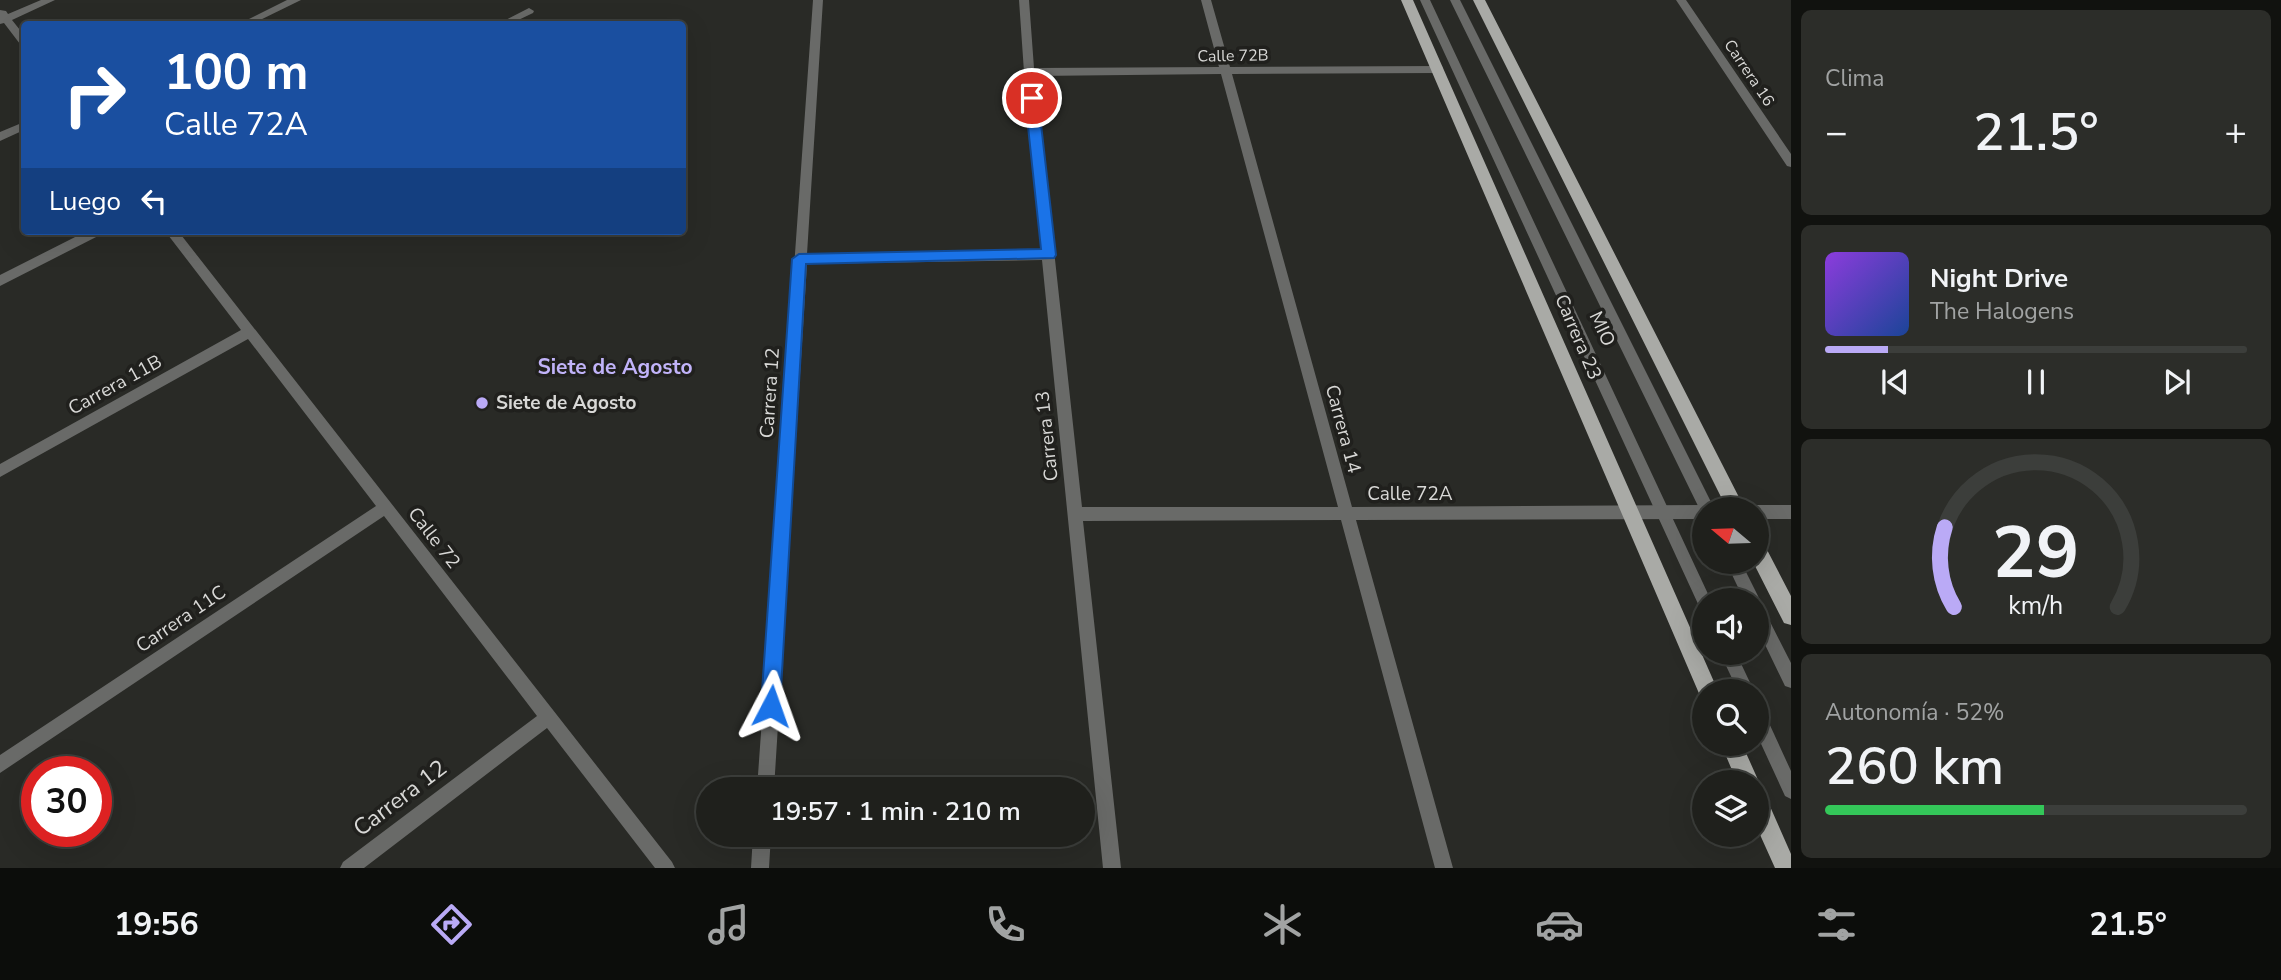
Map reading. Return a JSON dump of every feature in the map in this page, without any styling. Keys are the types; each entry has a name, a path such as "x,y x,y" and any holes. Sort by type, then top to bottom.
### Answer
{"main road":[{"name":"Carrera 23","path":"1407,0 1702,679"},
{"path":"1479,0 1731,497"},
{"path":"1769,573 1791,616"},
{"path":"1769,830 1786,868"}],"street":[{"path":"21,39 2,17 50,0"},
{"path":"250,21 296,0"},
{"name":"Carrera 12","path":"766,777 818,0"},
{"name":"Carrera 14","path":"1206,0 1444,868"},
{"name":"MIO","path":"1425,0 1698,588"},
{"name":"MIO","path":"1455,0 1699,497"},
{"name":"Carrera 16","path":"1681,0 1791,163"},
{"name":"Carrera 13","path":"1022,1 1112,868"},
{"path":"509,21 529,11"},
{"name":"Calle 72B","path":"1029,72 1438,69"},
{"path":"0,137 21,127"},
{"path":"0,281 90,235"},
{"name":"Calle 72","path":"174,235 666,868"},
{"path":"799,259 1049,255"},
{"name":"Carrera 11B","path":"0,471 249,332"},
{"name":"Carrera 11C","path":"0,765 386,507"},
{"name":"Calle 72A","path":"1074,514 1692,511"},
{"path":"1769,512 1791,512"},
{"path":"1769,635 1791,680"},
{"name":"Carrera 12","path":"349,868 549,717"},
{"path":"1769,742 1791,790"},
{"path":"760,868 761,847"}],"place":[{"name":"Siete de Agosto","path":"482,403"}],"district":[{"name":"Siete de Agosto","path":"615,367"}],"route":[{"path":"771,706 799,259 1049,255 1032,98"}]}
